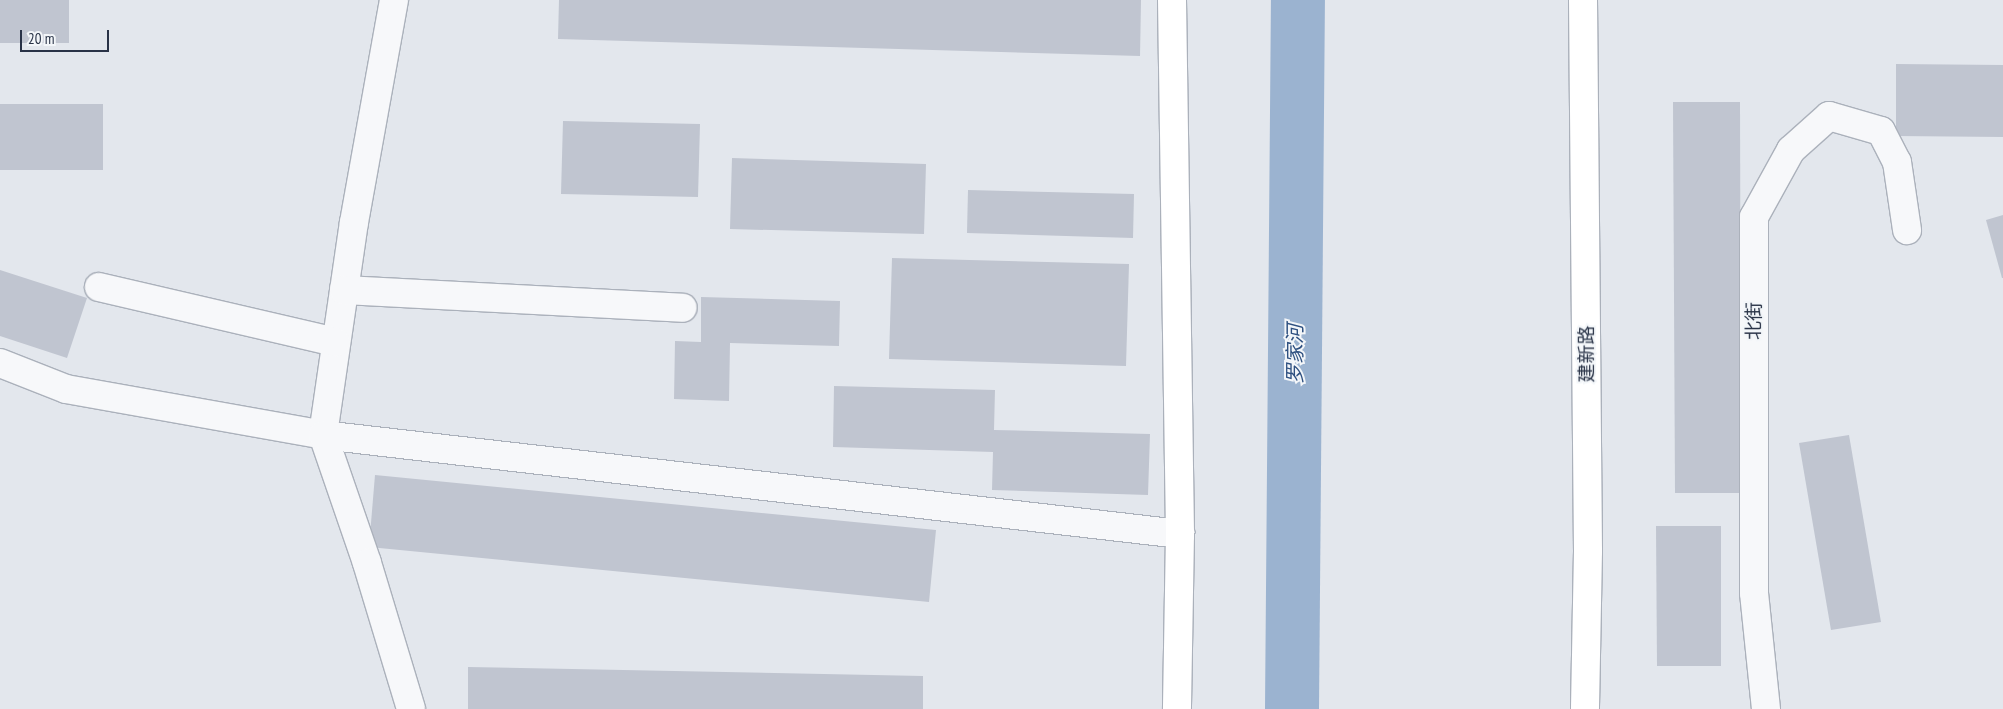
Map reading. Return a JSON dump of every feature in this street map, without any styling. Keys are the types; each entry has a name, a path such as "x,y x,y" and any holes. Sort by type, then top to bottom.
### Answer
{"street":[{"path":"394,0 344,290 323,435 367,563 411,709"},
{"path":"1172,0 1180,534 1177,709"},
{"name":"建新路","path":"1583,0 1588,541 1585,709"},
{"name":"北街","path":"1766,709 1754,593 1754,217 1791,150 1829,116 1881,130 1897,162 1907,230"},
{"path":"99,288 336,342"},
{"path":"344,290 683,308"},
{"path":"0,363 66,389 323,435 1180,534"}],"building":[{"path":"0,0 69,0 69,43 0,43"},
{"path":"559,0 1141,0 1140,56 558,39"},
{"path":"1896,64 2003,65 2003,137 1896,136"},
{"path":"1673,102 1740,102 1741,493 1675,493"},
{"path":"0,104 103,104 103,170 0,170"},
{"path":"563,121 700,124 698,197 561,194"},
{"path":"732,158 926,164 924,234 730,229"},
{"path":"968,190 1134,194 1133,238 967,233"},
{"path":"2003,215 2003,278 2002,278 1986,220"},
{"path":"892,258 1129,264 1126,366 889,359"},
{"path":"0,270 87,298 67,358 0,336"},
{"path":"701,297 840,301 839,346 730,343 729,401 674,399 675,341 701,342"},
{"path":"834,386 995,390 994,430 1150,434 1148,495 992,490 993,452 833,447"},
{"path":"1849,435 1881,622 1831,630 1799,443"},
{"path":"375,475 936,530 929,602 369,547"},
{"path":"1656,526 1721,526 1721,666 1657,666"},
{"path":"468,667 923,676 923,709 468,709"}],"waterway":[{"name":"罗家河","path":"1292,709 1298,0"}]}
